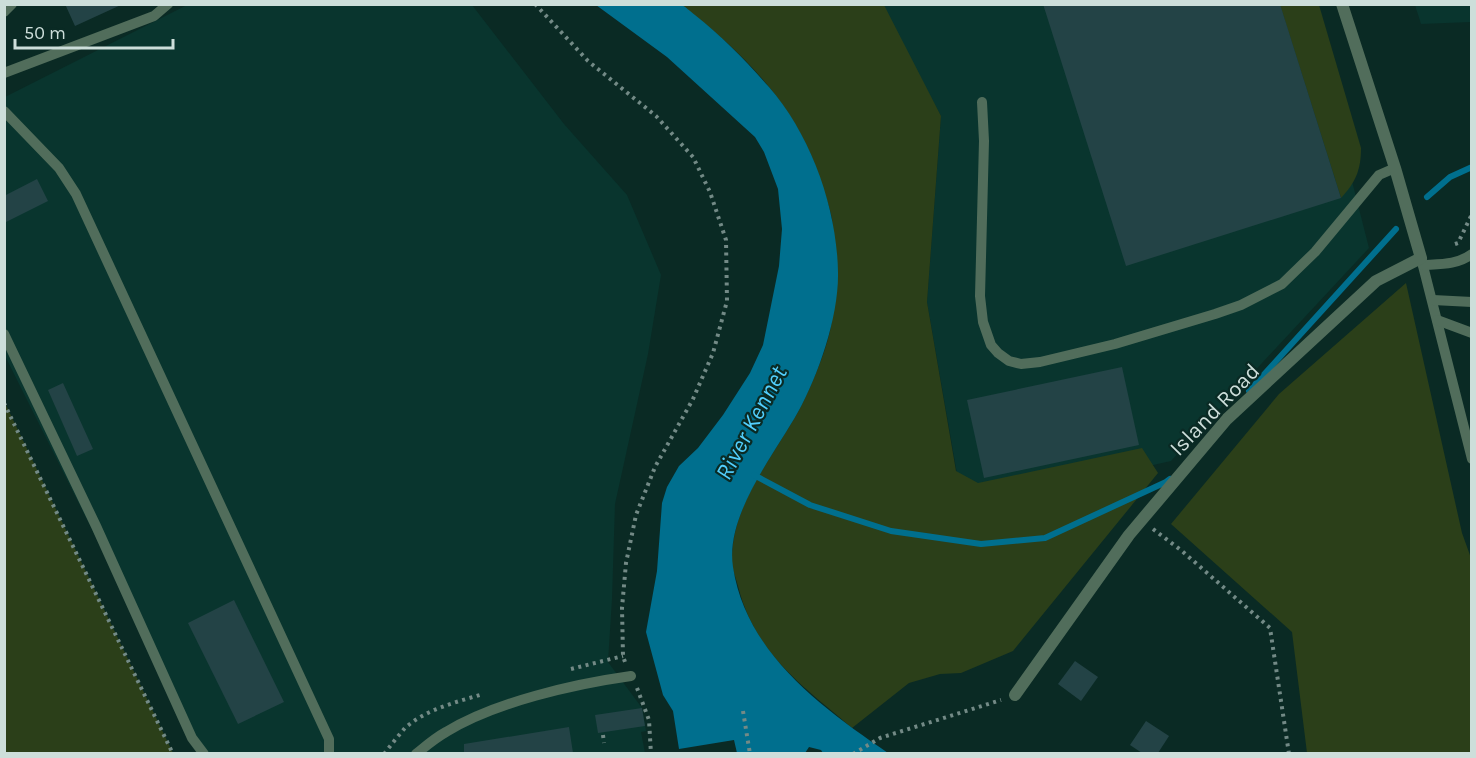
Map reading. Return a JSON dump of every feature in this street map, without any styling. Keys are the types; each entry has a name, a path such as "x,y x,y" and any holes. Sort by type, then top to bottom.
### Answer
{"street":[{"path":"1342,4 1395,168 1422,261"},
{"name":"Island Road","path":"1015,695 1129,535 1227,419 1376,281 1422,261"}],"lane":[{"path":"4,12 12,4"},
{"path":"4,73 154,16 168,4"},
{"path":"982,102 984,141 981,296 984,322 986,334 998,354 1009,361 1021,364 1040,362 1115,344 1215,314 1263,295 1282,284 1316,252 1379,175 1395,168"},
{"path":"4,111 59,168 75,194 329,739 329,753"},
{"path":"1472,254 1454,263 1422,261 1472,459"},
{"path":"1433,300 1472,302"},
{"path":"1437,320 1472,333"},
{"path":"4,334 96,526 192,738 204,753"},
{"path":"416,753 446,732 483,712 531,697 631,676"}],"path":[{"path":"535,4 588,62 656,116 693,157 710,192 726,240 727,301 713,352 693,399 655,467 636,515 626,563 622,608 623,656 650,720 651,753"},
{"path":"1449,247 1458,243 1472,214"},
{"path":"4,403 172,753"},
{"path":"1142,520 1182,551 1270,628 1289,753"},
{"path":"853,753 880,738 1015,695"},
{"path":"743,711 750,753"},
{"path":"384,753 406,727"},
{"path":"603,735 604,743"}],"shaded area":[{"path":"187,5 472,5 564,124 627,195 661,275 648,354 615,504 608,662 642,708 646,731 641,732 645,753 204,753 5,356 5,97"},
{"path":"880,5 1306,5 1369,248 1171,461 963,508 927,302 941,116"},
{"path":"1415,5 1471,5 1471,22 1421,24"}],"green space":[{"path":"681,5 884,5 941,116 927,302 956,471 978,483 1142,448 1158,473 1013,651 961,673 940,674 909,683 852,728 798,682 768,649 746,610 732,564 733,543 745,503 803,403 828,341 833,306 831,215 813,159 785,108 748,63 705,23"},
{"path":"1280,5 1319,5 1361,148 1357,175 1341,198"},
{"path":"1406,283 1462,533 1471,558 1471,753 1307,753 1292,632 1171,524 1279,394"},
{"path":"5,403 173,753 5,753"}],"water":[{"name":"River Kennet","path":"680,4 686,8 725,41 769,87 797,127 819,174 833,223 838,272 835,307 826,344 806,397 744,506 736,527 733,567 741,598 753,626 770,652 813,697 888,753 823,753 821,750 809,747 805,753 737,753 734,740 679,749 673,711 663,695 646,632 657,571 662,503 667,487 679,466 698,448 723,415 750,373 763,345 779,266 782,229 778,189 764,152 755,137 667,57 596,5"}],"building":[{"path":"65,4 123,4 75,26"},
{"path":"1043,4 1280,4 1341,198 1126,266"},
{"path":"37,179 48,201 4,223 4,196"},
{"path":"1122,367 1139,445 984,478 967,400"},
{"path":"63,383 93,449 77,456 48,390"},
{"path":"234,600 284,702 238,724 188,623"},
{"path":"1075,661 1098,677 1081,701 1058,684"},
{"path":"642,708 645,726 598,733 595,715"},
{"path":"1146,721 1169,736 1158,753 1142,753 1130,745"},
{"path":"569,727 573,753 464,753 464,744"}],"waterway":[{"path":"1427,197 1450,177 1472,167"},
{"path":"1249,391 1396,229"},
{"path":"754,475 810,505 891,531 981,544 1045,538 1170,479"}]}
